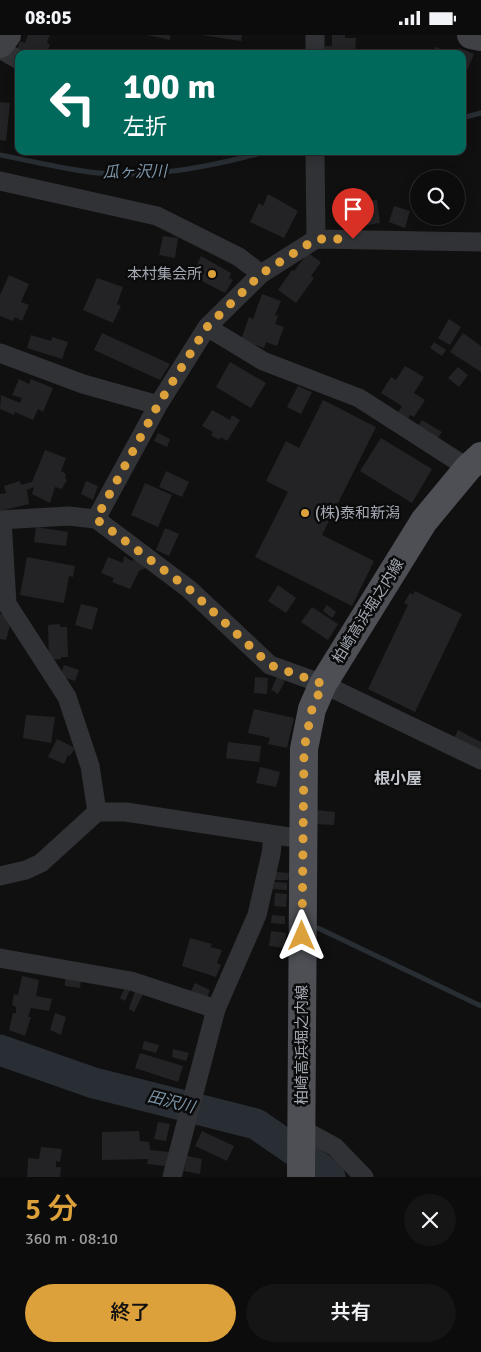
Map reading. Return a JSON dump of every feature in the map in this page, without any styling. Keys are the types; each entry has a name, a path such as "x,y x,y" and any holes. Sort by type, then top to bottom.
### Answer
{"main road":[{"path":"0,45 7,35"},
{"path":"471,35 481,37"},
{"name":"柏崎高浜堀之内線","path":"301,1177 304,749 312,709 323,684 424,521 474,462"}],"street":[{"path":"315,35 315,50"},
{"path":"0,49 15,58"},
{"path":"316,155 316,239"},
{"path":"0,181 157,216 239,257 261,274"},
{"path":"96,519 158,405 207,327 261,274 316,239 481,242"},
{"path":"207,327 263,361 359,398 474,462"},
{"path":"0,353 83,384 158,405"},
{"path":"97,812 90,766 67,697 7,604 1,520 68,516 96,519 189,589 270,665 323,684 481,760"},
{"path":"0,876 26,870 42,863 97,812 126,812 273,836 303,839"},
{"path":"172,1177 216,1009 257,915 271,854 273,836"},
{"path":"0,958 131,981 216,1009"},
{"path":"302,1135 335,1147 364,1177"}],"building":[{"path":"28,35 50,35 47,42 50,45 48,50 17,50 20,41 25,43"},
{"path":"147,35 170,35 170,40"},
{"path":"201,35 242,35 241,41"},
{"path":"332,35 345,35 345,38 356,38 355,50 325,50 325,46 332,46"},
{"path":"435,47 444,50 434,50"},
{"path":"466,51 474,54 466,73"},
{"path":"0,102 10,103 6,141 0,140"},
{"path":"367,191 369,201 377,200 380,223 348,228 347,217 350,216 347,194"},
{"path":"268,194 298,211 284,238 250,222 259,203 263,206"},
{"path":"394,206 410,211 405,228 389,222"},
{"path":"163,236 178,238 175,258 159,255"},
{"path":"308,253 321,262 311,276 314,278 296,303 278,290 292,270 294,271"},
{"name":"本村集会所","path":"201,256 231,273 229,278 233,280 225,293 192,276"},
{"path":"9,275 29,284 21,302 29,305 22,321 15,317 13,321 0,316 0,295"},
{"path":"97,278 123,287 117,304 121,306 113,323 83,310"},
{"path":"262,294 281,301 275,315 278,316 275,324 284,327 277,346 266,342 264,348 241,340 249,317 253,319"},
{"path":"449,319 461,327 450,345 438,338"},
{"path":"102,333 170,364 160,380 94,350"},
{"path":"463,333 481,346 481,372 450,352"},
{"path":"31,335 51,341 52,337 68,342 62,359 27,348"},
{"path":"434,342 446,350 442,356 430,348"},
{"path":"230,362 266,383 251,408 216,387"},
{"path":"405,366 424,377 414,393 425,400 414,417 410,415 408,419 398,412 402,406 381,393 391,377 396,380"},
{"path":"458,367 468,375 459,387 448,378"},
{"path":"19,379 29,384 31,379 53,388 43,412 38,409 33,420 15,412 14,415 0,409 1,395 20,403 22,398 12,395"},
{"path":"298,386 312,392 301,414 287,407"},
{"name":"(株)泰和新潟","path":"323,400 376,427 322,535 374,561 352,606 255,557 288,492 266,481 286,441 299,448"},
{"path":"212,410 230,420 232,415 240,420 227,441 221,437 219,440 211,435 213,432 202,426"},
{"path":"422,420 442,432 435,442 415,430"},
{"path":"158,433 170,439 167,447 154,441"},
{"path":"381,438 432,469 412,503 360,471"},
{"path":"45,450 66,458 61,471 66,474 65,478 67,480 62,489 55,487 50,503 32,494 34,487 27,490 29,504 0,511 0,494 6,493 4,486 20,481 21,485 32,482"},
{"path":"166,471 189,482 182,497 159,487"},
{"path":"86,481 98,486 93,500 81,494"},
{"path":"145,483 172,495 158,527 131,515"},
{"path":"36,527 68,532 66,546 34,542"},
{"path":"165,528 179,534 169,556 156,550"},
{"path":"124,556 132,561 137,556 146,568 139,571 130,589 112,582 114,578 101,573 108,557 123,563"},
{"path":"27,557 75,566 73,577 69,576 64,603 20,595"},
{"path":"278,585 296,598 286,613 268,601"},
{"path":"415,591 462,614 415,712 368,689 408,605 404,603 410,593 413,595"},
{"path":"81,604 98,608 92,630 75,625"},
{"path":"327,605 336,612 332,618 323,611"},
{"path":"312,607 338,624 328,640 301,622"},
{"path":"0,613 12,617 6,640 0,639"},
{"path":"60,624 60,627 67,627 68,657 49,660 48,625"},
{"path":"64,665 79,670 75,681 60,676"},
{"path":"255,677 268,678 267,694 254,693"},
{"path":"277,677 285,681 278,694 271,690"},
{"path":"254,709 294,718 287,748 268,744 270,738 248,733"},
{"path":"26,715 55,717 51,743 23,738"},
{"path":"458,730 481,742 481,752 454,738"},
{"path":"57,739 75,748 70,756 68,755 64,764 48,757"},
{"path":"228,742 261,746 259,762 226,758"},
{"path":"260,767 280,772 276,787 256,783"},
{"path":"316,810 335,812 334,825 315,824"},
{"path":"275,872 289,873 288,880 274,880"},
{"path":"274,882 287,883 287,890 273,889"},
{"path":"275,893 287,894 286,907 274,906"},
{"path":"272,915 285,916 285,924 271,923"},
{"path":"271,931 286,933 285,948 269,946"},
{"path":"190,938 212,944 210,947 222,950 217,963 221,965 216,977 182,966"},
{"path":"22,976 39,980 36,996 52,999 49,1011 31,1008 28,1017 31,1017 25,1036 9,1030 13,1013 16,1013 16,1007 12,1005 14,994 18,995"},
{"path":"65,978 81,980 80,988 65,986"},
{"path":"195,983 210,990 206,1000 190,993"},
{"path":"125,988 130,990 125,1001 120,998"},
{"path":"135,991 143,994 134,1012 129,1009"},
{"path":"55,1013 66,1017 61,1035 50,1030"},
{"path":"144,1041 159,1045 156,1053 142,1049"},
{"path":"173,1049 189,1053 186,1061 172,1057"},
{"path":"140,1053 183,1066 178,1082 135,1068"},
{"path":"158,1122 170,1124 166,1141 154,1139"},
{"path":"139,1131 140,1141 149,1142 150,1150 169,1152 165,1166 147,1164 148,1159 102,1160 102,1132"},
{"path":"202,1131 234,1146 227,1161 195,1146"},
{"path":"41,1147 62,1149 60,1162 56,1161 56,1167 61,1167 60,1177 27,1177 28,1158 39,1159"},
{"path":"187,1156 202,1159 200,1174 184,1171"}],"waterway":[{"name":"瓜ヶ沢川","path":"466,117 481,113"},
{"name":"瓜ヶ沢川","path":"0,155 74,170 120,174 142,174 206,166 252,155"},
{"path":"318,928 481,1006"},
{"name":"田沢川","path":"0,1050 94,1083 256,1124 330,1177"}],"place":[{"name":"本村集会所","path":"212,274"},
{"name":"(株)泰和新潟","path":"305,513"}],"district":[{"name":"根小屋","path":"398,779"}],"route":[{"path":"302,936 304,749 312,709 323,684 270,665 189,589 96,519 158,405 207,327 261,274 316,239 353,239"}]}
